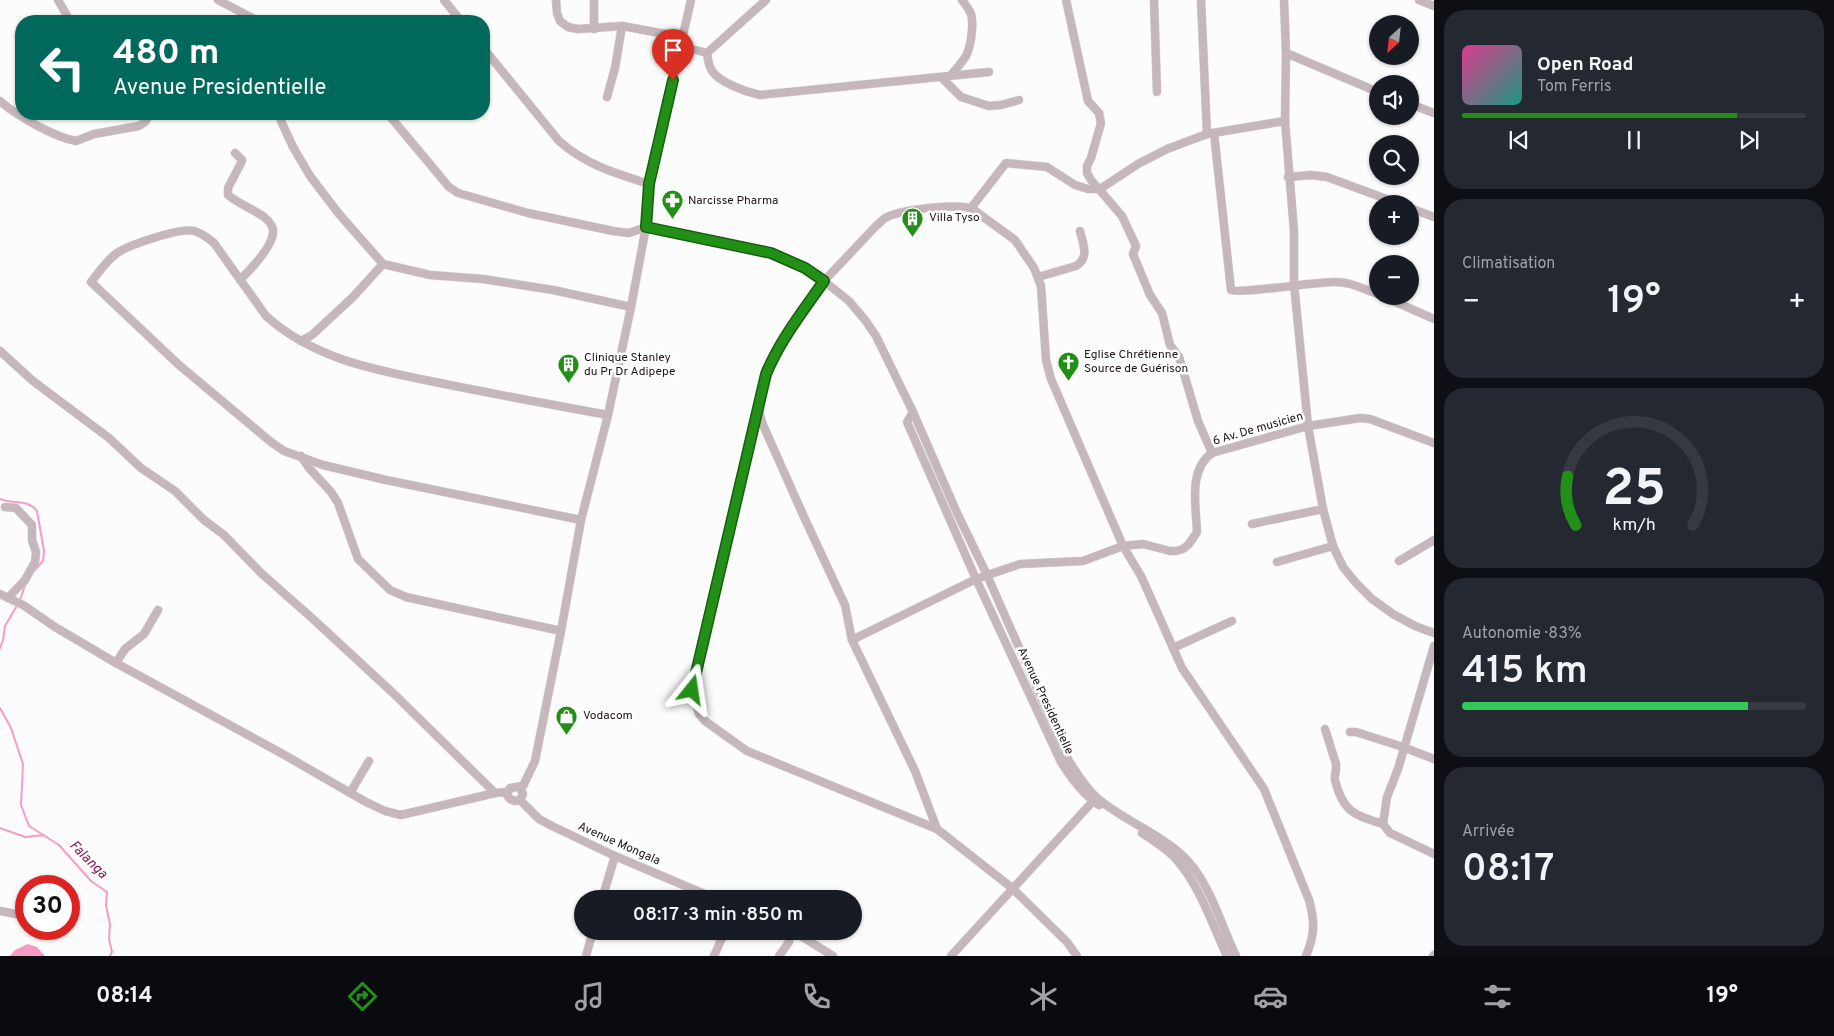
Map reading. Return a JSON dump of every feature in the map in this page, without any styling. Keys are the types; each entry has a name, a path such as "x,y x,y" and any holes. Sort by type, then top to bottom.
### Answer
{"street":[{"path":"58,0 67,15"},
{"path":"218,0 247,15"},
{"path":"444,0 457,15"},
{"path":"556,0 560,21 568,27 578,30 622,26 682,38"},
{"path":"594,0 594,29"},
{"path":"520,800 523,794 520,788 523,786 535,761 581,520 608,415 631,307 646,227 649,184 691,0"},
{"path":"707,53 766,0"},
{"path":"950,76 967,53 969,45 972,22 971,14 962,0"},
{"path":"1066,0 1088,101 1099,113 1101,123 1087,166 1087,173 1122,216 1136,246 1133,254 1150,295 1162,313 1170,345 1179,357 1198,420 1212,453"},
{"path":"1154,0 1157,92"},
{"path":"1201,0 1210,134 1222,203 1230,289 1237,292 1294,284 1343,282 1369,291"},
{"path":"1284,0 1286,53 1285,120 1288,177 1294,231 1294,284 1308,426 1323,509 1333,546 1343,568 1372,599 1393,614 1415,626 1434,633"},
{"path":"1418,0 1434,6"},
{"path":"607,97 615,68 622,26"},
{"path":"680,46 707,53"},
{"path":"707,53 710,68 719,79 760,95 989,72"},
{"path":"1286,53 1369,88"},
{"path":"490,56 559,141 571,152 600,168 649,184"},
{"path":"941,77 959,96 973,101 995,106 1019,100"},
{"path":"0,101 15,112"},
{"path":"1419,107 1434,112"},
{"path":"28,120 76,141 94,134 138,126 146,120"},
{"path":"281,120 293,147 310,176 339,214 383,264 430,275 483,279 553,290 631,307"},
{"path":"393,120 449,187 458,193 528,213 613,231 629,233 646,227"},
{"path":"970,208 1006,163 1047,167 1075,185 1088,189 1100,189 1138,164 1167,149 1210,134 1285,120"},
{"path":"235,153 242,160 228,188 228,195 265,218 272,225 274,234 252,268 240,280"},
{"path":"1288,177 1312,175 1327,177 1376,195"},
{"path":"1077,956 1067,942 1012,888 937,829 747,751 698,714 692,690 704,646 758,406 773,358 824,281 885,218 894,214 926,208 962,206 977,211 1014,240 1023,250 1038,277 1041,286 1046,360 1052,379 1123,546 1141,576 1173,648 1191,682 1264,789 1309,900 1313,915 1314,929 1306,956"},
{"path":"1419,211 1434,217"},
{"name":"Avenue Presidentielle","path":"646,227 771,253 805,268 849,301 876,336 914,412 957,513 987,575 1069,761 1094,799"},
{"path":"581,520 386,480 323,465 284,450 271,442 180,365 91,282 116,253 177,230 193,230 204,235 214,243 266,316 277,326 301,342 340,360 363,367 608,415"},
{"path":"1038,277 1081,263 1085,253 1080,231"},
{"path":"301,342 312,336 353,297 383,264"},
{"path":"1402,305 1434,319"},
{"path":"0,351 33,381 98,430 142,468 176,491 204,520 224,535 261,573 387,687 496,793"},
{"path":"758,406 763,425 845,604 852,640 915,771 937,829"},
{"name":"Avenue Presidentielle","path":"914,412 907,422 976,579 1061,762 1071,779 1094,799 1182,855 1192,866 1205,887 1236,956"},
{"name":"6 Av. De musicien","path":"852,640 976,579 1020,564 1083,561 1123,546 1142,544 1170,552 1183,549 1197,532 1196,476 1201,463 1212,453 1308,426 1365,418 1434,443"},
{"path":"301,456 308,468 331,492 338,503 358,560 390,590 406,597 561,631"},
{"path":"5,507 16,508 32,525 32,540 36,552 35,562 11,598"},
{"path":"1252,524 1323,509"},
{"path":"947,515 957,513"},
{"path":"1399,561 1434,540"},
{"path":"1277,562 1333,546"},
{"path":"0,594 23,605 55,627 116,663 384,811 402,816 496,793 508,792 512,786 523,786"},
{"path":"116,663 125,649 140,639 158,610"},
{"path":"1173,648 1232,621"},
{"path":"1383,824 1387,797 1398,769 1432,660 1434,646"},
{"path":"1325,729 1336,764 1335,777 1340,798 1352,813 1383,824 1390,833 1434,854"},
{"path":"1350,732 1356,732 1404,747 1434,759"},
{"path":"350,793 369,761"},
{"name":"Avenue Mongala","path":"508,792 508,797 512,801 520,800 535,815 546,822 615,856 695,890"},
{"path":"951,956 1094,799"},
{"name":"Avenue Presidentielle","path":"1164,845 1176,859 1197,891 1227,956"},
{"path":"605,890 615,856"},
{"path":"1197,891 1205,887"},
{"path":"0,911 15,914"},
{"path":"586,956 590,940"},
{"path":"714,956 721,940"},
{"path":"779,956 789,940"},
{"path":"807,940 833,956"}],"shaded area":[{"path":"28,944 37,947 45,956 10,956 15,950"}],"waterway":[{"name":"Falanga","path":"0,499 29,504 37,511 44,551 43,561 34,571"},
{"name":"Falanga","path":"20,600 26,583"},
{"name":"Falanga","path":"0,648 5,626 18,604"},
{"name":"Falanga","path":"0,708 11,728 23,764 21,805 29,826 59,845 91,881 107,892 106,905 112,952 110,956"},
{"path":"0,828 25,837 44,835"}],"place":[{"name":"Narcisse Pharma","path":"672,220"},
{"name":"Villa Tyso","path":"913,237"},
{"name":"Eglise Chrétienne Source de Guérison","path":"1068,381"},
{"name":"Clinique Stanley du Pr Dr Adipepe","path":"568,384"},
{"name":"Vodacom","path":"567,735"}],"route":[{"path":"673,80 649,184 646,227 771,253 805,268 824,281 783,341 766,374 704,646 692,690"}]}
